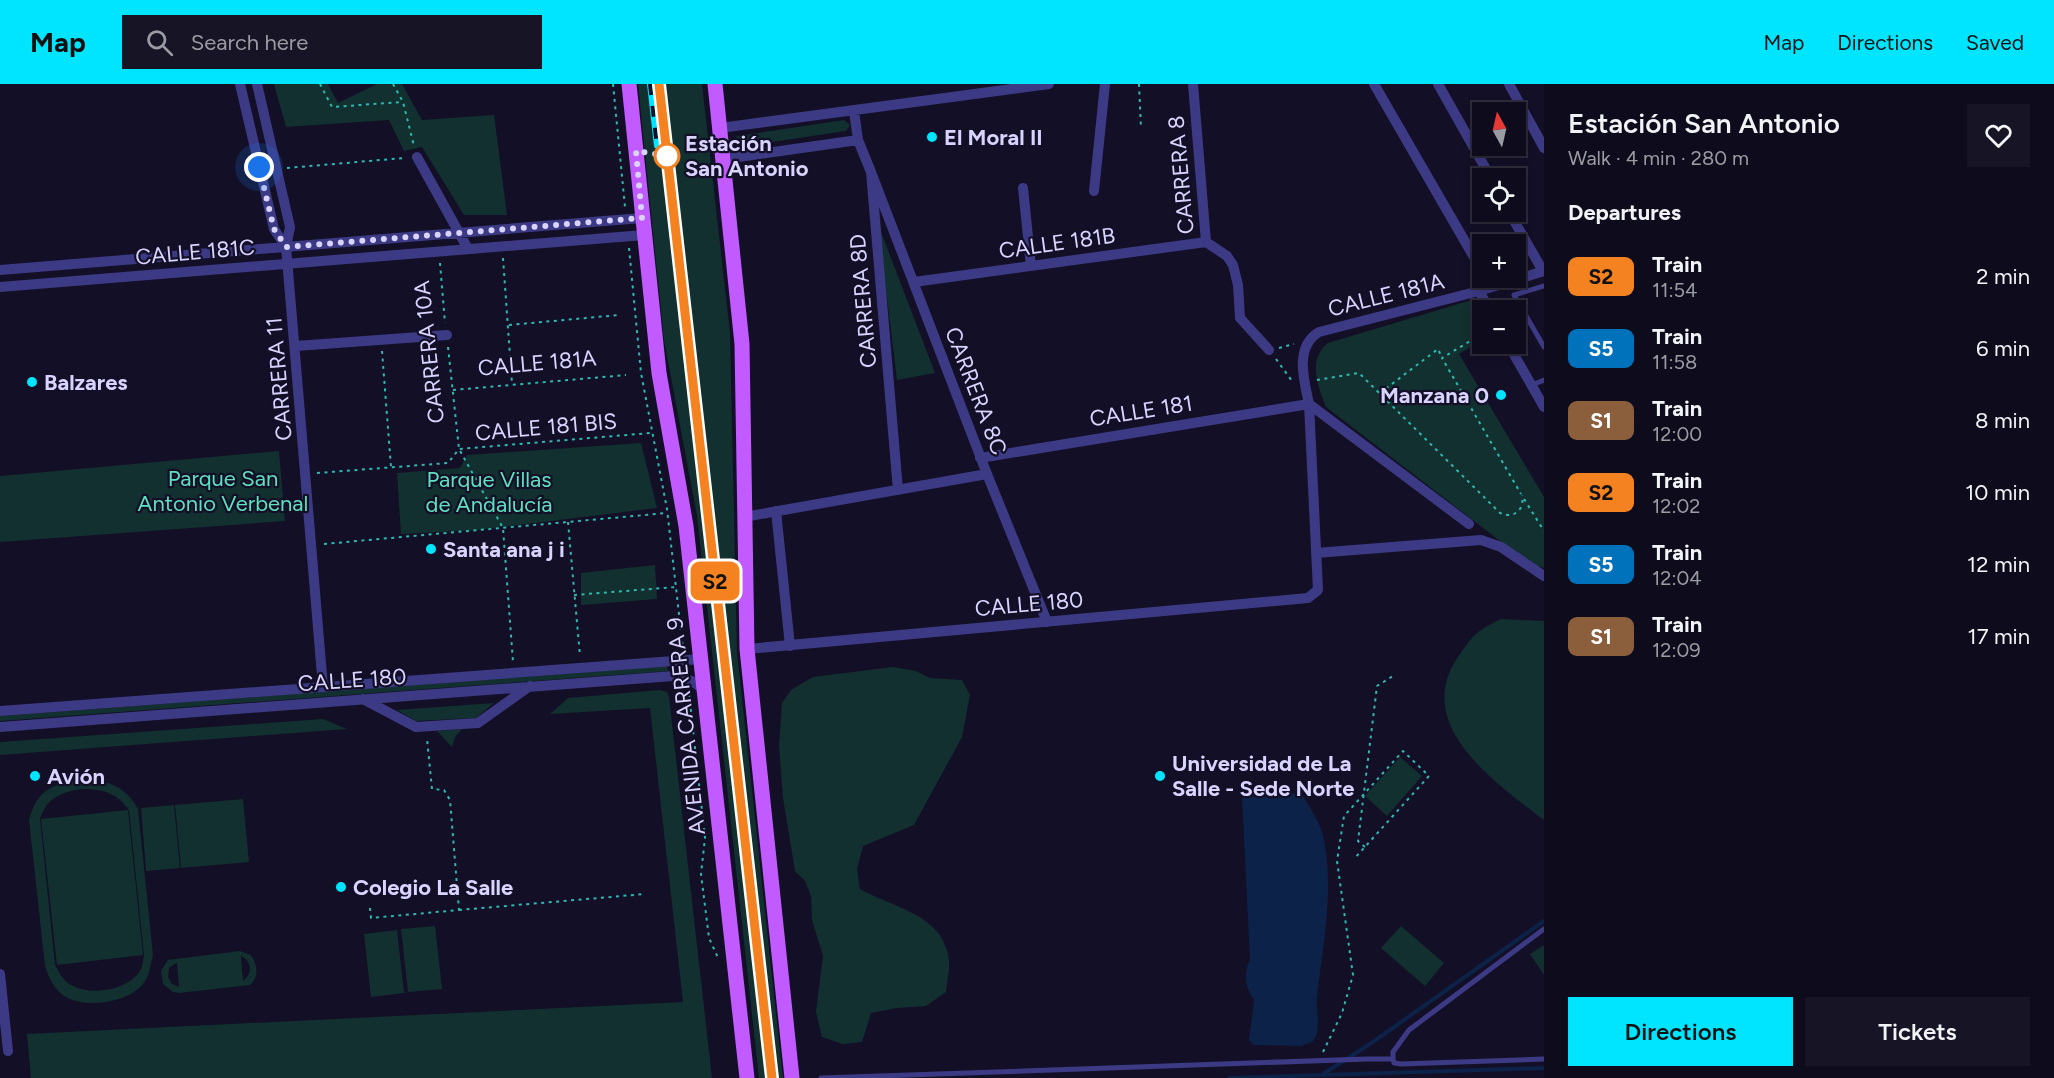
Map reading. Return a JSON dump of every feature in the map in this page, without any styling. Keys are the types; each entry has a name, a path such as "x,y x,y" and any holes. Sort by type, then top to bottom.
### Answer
{"main road":[{"name":"AVENIDA CARRERA 9","path":"629,84 658,373 686,526 747,1078"},
{"path":"715,84 742,344 747,650 792,1078"}],"street":[{"name":"CARRERA 11","path":"240,84 274,229 286,247"},
{"name":"CARRERA 11","path":"257,84 290,227 286,247 323,687"},
{"path":"720,128 1049,84"},
{"path":"1094,191 1105,84"},
{"name":"CARRERA 8","path":"1192,84 1206,242 1227,256 1233,265 1238,285 1240,318 1269,350"},
{"path":"1374,84 1472,254"},
{"path":"1438,84 1485,168"},
{"path":"1509,84 1544,148"},
{"name":"CARRERA 8D","path":"855,111 858,140 871,171 898,490"},
{"path":"724,159 858,140"},
{"path":"417,157 468,249"},
{"name":"CARRERA 8C","path":"871,171 980,458 1047,622"},
{"path":"1023,188 1031,266"},
{"name":"CALLE 181C","path":"0,270 642,218"},
{"path":"1515,222 1543,271"},
{"name":"CALLE 181C","path":"0,287 644,235"},
{"name":"CALLE 181B","path":"914,282 1206,242"},
{"name":"CALLE 181A","path":"1307,343 1319,332 1479,291 1543,271"},
{"path":"1479,291 1484,300"},
{"path":"296,346 447,335"},
{"path":"1307,343 1304,382 1309,404 1316,553 1481,540 1501,547 1544,576"},
{"path":"1515,354 1544,407"},
{"path":"1309,404 1469,524"},
{"name":"CALLE 181","path":"980,458 1309,404"},
{"path":"744,517 987,474"},
{"path":"776,512 790,646"},
{"name":"CALLE 180","path":"747,650 1308,598 1318,590 1316,553"},
{"name":"CALLE 180","path":"0,711 701,659"},
{"name":"CALLE 180","path":"0,726 673,676 687,679 704,690"},
{"path":"363,699 416,727 478,723 530,686"},
{"path":"0,974 8,1051"}],"lane":[{"path":"1544,286 1514,295 1544,347"},
{"path":"1532,385 1544,380"},
{"path":"1544,929 1409,1030 1393,1052 1394,1063 1401,1064 1544,1059"},
{"path":"821,1078 1393,1059"}],"path":[{"path":"320,84 332,107 403,102"},
{"path":"277,168 417,157 403,102 393,84"},
{"path":"613,84 626,220"},
{"path":"1139,84 1141,128"},
{"path":"627,236 641,373 667,513 685,660"},
{"path":"501,246 512,384"},
{"name":"CARRERA 10A","path":"438,251 459,449"},
{"path":"508,325 620,315"},
{"path":"382,340 391,467"},
{"path":"1442,358 1472,340"},
{"name":"CALLE 181A","path":"1269,350 1307,343"},
{"path":"1380,393 1438,349 1544,531"},
{"path":"1269,350 1309,404"},
{"path":"1304,382 1359,373 1500,513 1509,515 1518,512 1523,504 1522,495"},
{"name":"CALLE 181A","path":"452,390 626,375"},
{"name":"CALLE 181 BIS","path":"306,473 448,463 459,449 651,433"},
{"path":"459,449 503,528 514,673"},
{"path":"312,545 667,513"},
{"path":"568,522 581,668"},
{"path":"574,595 676,587"},
{"path":"1365,847 1358,841 1377,686 1393,676 1394,678"},
{"path":"687,679 705,838 703,885 709,938 719,961"},
{"path":"427,739 432,789"},
{"path":"1319,1061 1342,1013 1353,975 1337,861 1344,816 1403,751 1429,776 1354,860"},
{"path":"427,789 444,790 450,800 459,910"},
{"path":"370,908 371,918 645,894"}],"green space":[{"path":"274,84 328,84 338,103 377,84 402,84 422,120 494,115 507,215 464,215 422,147 404,151 389,120 286,127"},
{"path":"638,84 702,84 730,333 737,652 783,1078 759,1078 697,516 664,340"},
{"path":"844,120 850,125 846,131 738,147 734,141 737,136"},
{"path":"878,224 935,373 897,380"},
{"path":"1475,299 1472,300 1472,346 1459,354 1544,497 1544,568 1530,564 1326,407 1316,374 1316,365 1318,357 1328,343"},
{"name":"Parque Villas de Andalucía","path":"641,443 657,508 478,530 401,534 397,473 460,468 467,455"},
{"name":"Parque San Antonio Verbenal","path":"279,451 285,521 0,542 0,476"},
{"path":"655,565 657,599 581,605 581,573"},
{"path":"1501,619 1544,621 1544,820 1484,771 1452,729 1445,706 1446,682 1458,657 1476,634"},
{"path":"667,666 668,671 0,721 0,716"},
{"path":"893,667 916,671 930,678 962,680 970,695 962,737 914,825 863,846 857,869 860,889 912,913 935,929 943,940 948,954 948,978 946,992 926,1006 871,1013 862,1042 843,1044 822,1037 816,1012 823,956 812,920 811,896 805,881 795,871 783,798 779,746 782,703 791,690 813,677"},
{"path":"660,690 667,692 669,697 712,1078 31,1078 27,1034 683,1002 650,708 550,714 568,698"},
{"path":"494,703 476,718 416,721 397,710"},
{"path":"323,719 347,729 0,755 0,742"},
{"path":"462,729 455,737 452,747 437,731"},
{"path":"1400,757 1422,776 1387,816 1365,796"},
{"path":"79,779 97,780 113,785 127,794 138,809 153,955 142,986 131,994 113,1001 93,1003 66,997 55,987 45,966 29,820 36,802 46,791","holes":["90,789 114,796 129,810 144,955 142,968 136,976 120,986 100,991 90,991 73,986 64,980 55,965 40,819 46,806 56,797 75,790"]},
{"path":"243,799 249,862 181,868 175,805"},
{"path":"174,805 180,868 146,871 141,808"},
{"path":"128,810 143,955 57,965 41,819"},
{"path":"435,926 442,989 408,992 401,929"},
{"path":"1401,926 1444,963 1425,986 1381,948"},
{"path":"397,930 404,993 371,997 364,934"},
{"path":"1544,945 1544,975 1530,954"},
{"path":"240,951 251,955 255,963 256,974 250,985 179,993 173,992 163,984 161,971 168,960","holes":["241,956 245,958 250,968 243,981","177,963 179,987 172,984 168,977 169,968"]}],"water":[{"path":"1264,791 1302,794 1322,830 1326,855 1328,896 1317,997 1318,1026 1312,1042 1301,1046 1253,1045 1249,1040 1254,1000 1246,980 1246,970 1250,960 1242,797"}],"waterway":[{"path":"1323,1074 1370,1044 1544,921"},
{"path":"1229,1078 1544,1068"}],"railway":[{"path":"650,84 657,146"},
{"path":"659,84 772,1078"}],"train":[{"name":"S2","path":"659,84 772,1078"}],"place":[{"name":"El Moral II","path":"932,137"},
{"name":"Estación San Antonio","path":"667,156"},
{"name":"Balzares","path":"32,382"},
{"name":"Manzana 0","path":"1501,395"},
{"name":"Santa ana j i","path":"431,549"},
{"name":"Avión","path":"35,776"},
{"name":"Universidad de La Salle - Sede Norte","path":"1160,776"},
{"name":"Colegio La Salle","path":"341,887"}],"route":[{"path":"259,167 274,229 286,247 642,218 636,151 667,156"}]}
